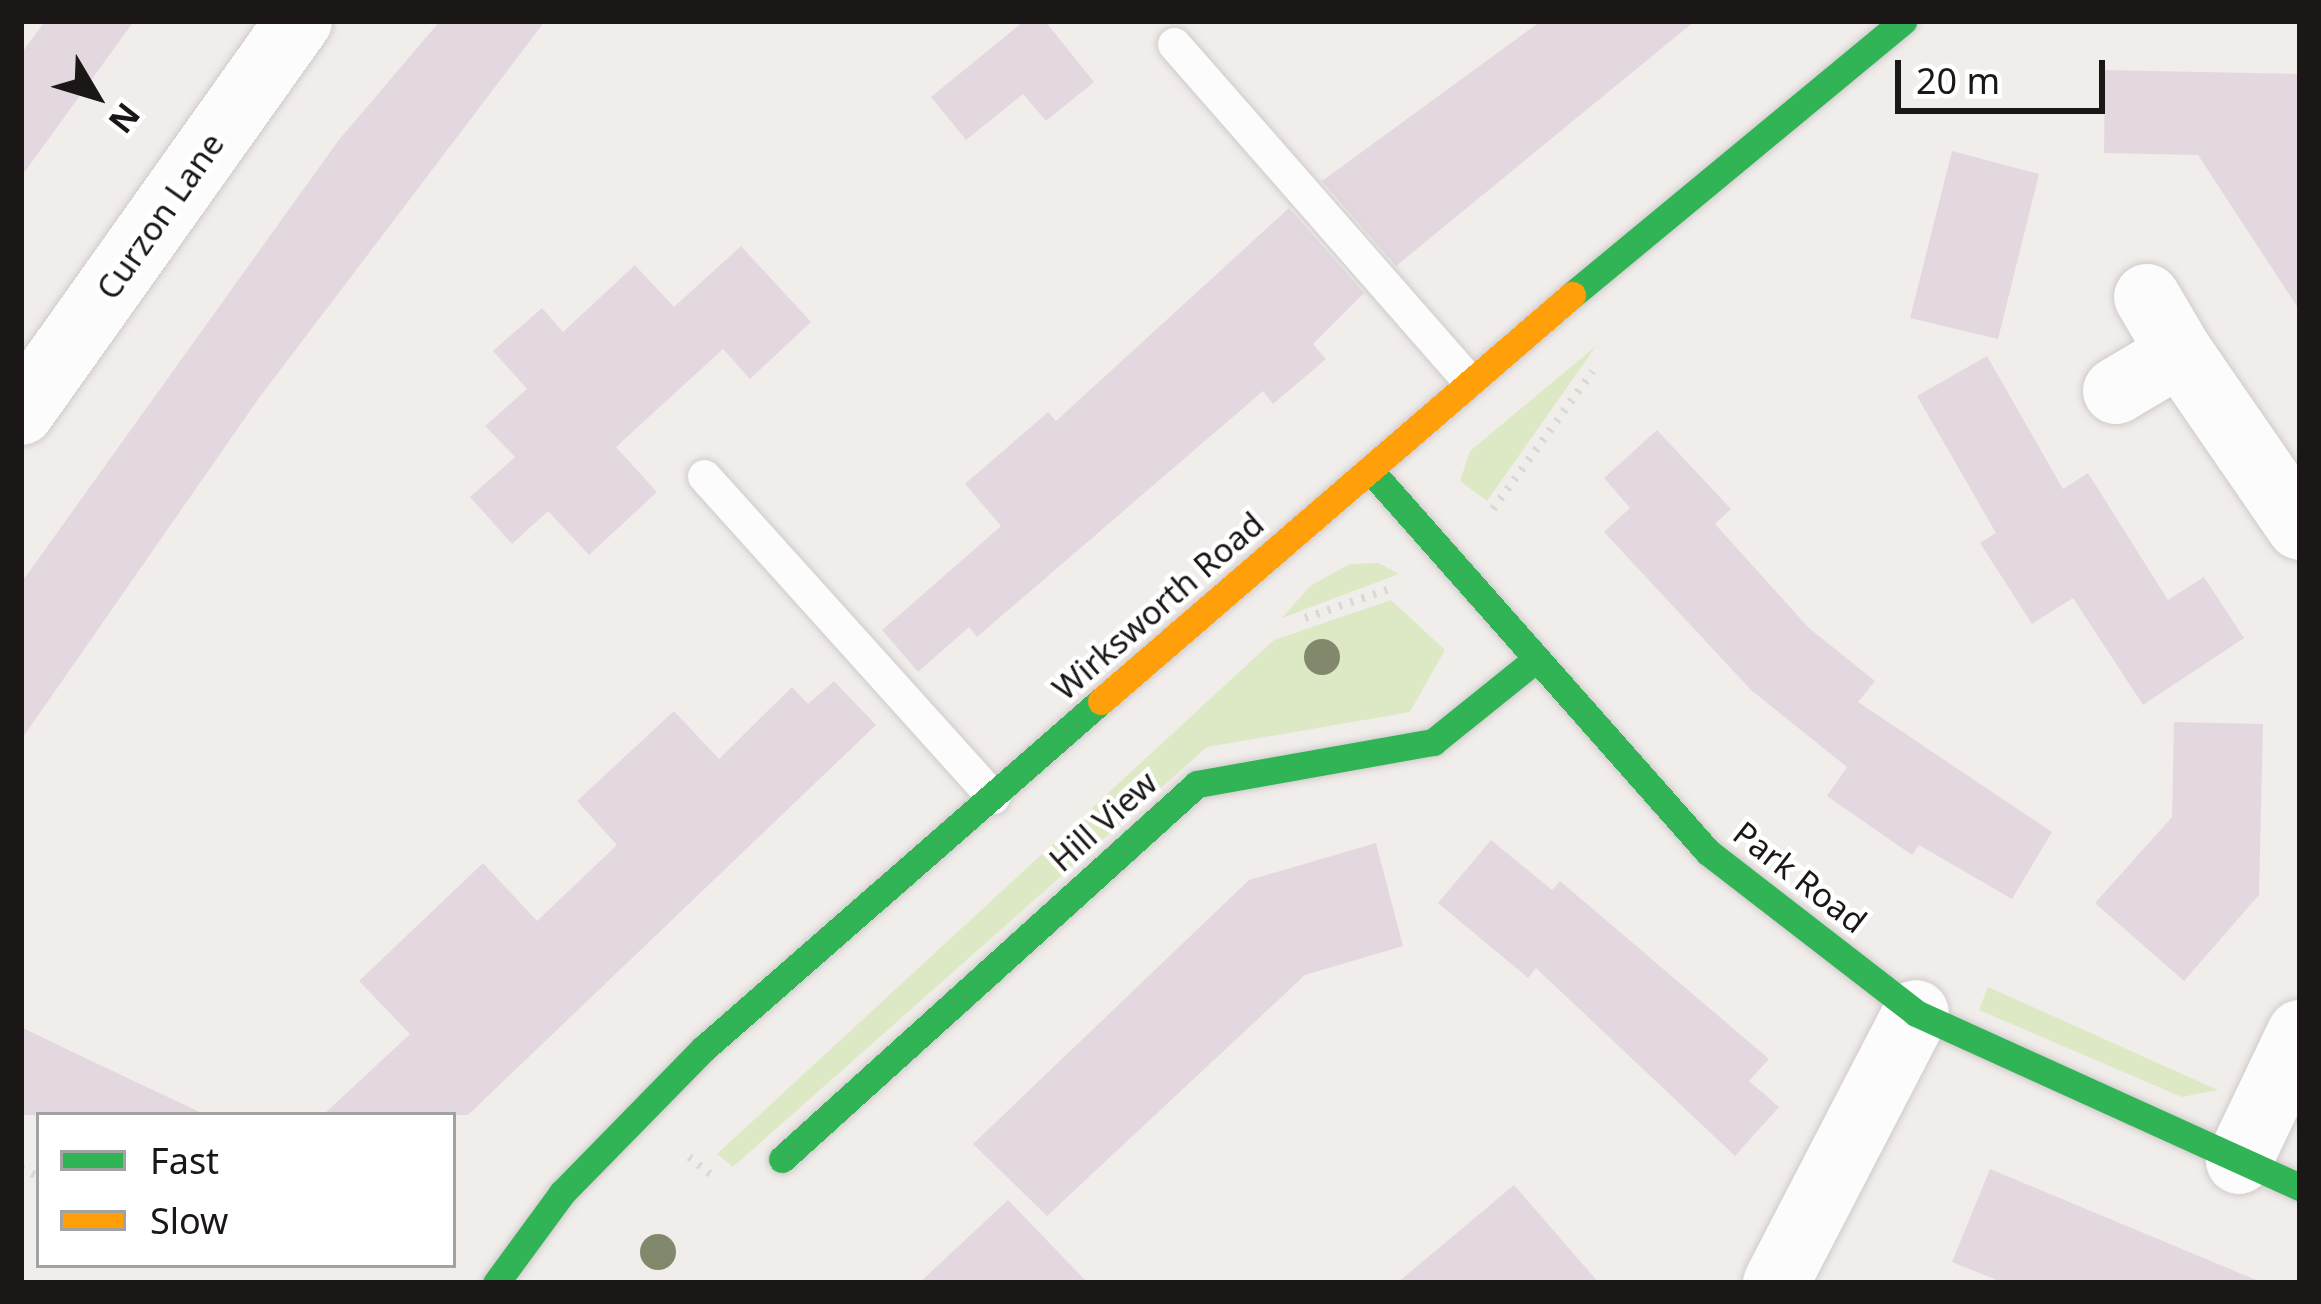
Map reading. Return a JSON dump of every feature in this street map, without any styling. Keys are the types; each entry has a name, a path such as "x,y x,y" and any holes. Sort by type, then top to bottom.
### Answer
{"street":[{"name":"Curzon Lane","path":"21,412 299,21"},
{"name":"Wirksworth Road","path":"496,1283 636,1116 1468,380 1904,21"},
{"path":"2147,297 2180,353 2300,526"},
{"path":"2116,391 2180,353"},
{"name":"Park Road","path":"1370,470 1708,852 1916,1013 2300,1187"},
{"name":"Hill View","path":"782,1160 1197,784 1433,742 1535,660"},
{"path":"1776,1283 1916,1013"},
{"path":"2239,1161 2300,1034"}],"lane":[{"path":"1174,44 1468,380"},
{"path":"704,476 993,797"}],"path":[{"path":"1489,513 1504,530"},
{"path":"636,1116 729,1190 782,1160"}],"green space":[{"path":"1596,346 1487,501 1460,481 1470,451"},
{"path":"1378,563 1399,574 1282,618 1310,586 1350,564"},
{"path":"1391,600 1445,650 1410,712 1207,747 733,1167 717,1154 1274,640"},
{"path":"1988,987 2218,1090 2182,1097 1979,1010"}],"building":[{"path":"45,21 134,21 21,177 21,54"},
{"path":"440,21 545,21 259,398 21,740 21,583 338,141"},
{"path":"1024,21 1045,21 1094,82 1046,121 1023,94 966,140 931,97"},
{"path":"1541,21 1695,21 1396,266 1322,181"},
{"path":"2105,70 2300,74 2300,311 2198,155 2104,153"},
{"path":"1952,151 2039,174 1998,339 1910,318"},
{"path":"1289,208 1364,293 1313,344 1326,359 1273,404 1263,391 977,637 969,627 918,672 882,630 1001,526 965,484 1048,412 1056,421"},
{"path":"741,246 811,322 750,379 723,349 616,447 657,492 589,555 548,511 512,544 470,497 515,457 485,426 527,389 493,351 542,308 563,332 635,265 674,307"},
{"path":"1987,356 2063,489 2088,473 2168,600 2204,577 2244,638 2143,705 2073,598 2032,624 1980,543 1996,533 1917,396"},
{"path":"1657,430 1731,509 1715,524 1809,628 1875,681 1858,702 2052,832 2012,899 1919,845 1912,855 1827,796 1847,767 1751,690 1604,532 1630,508 1604,478"},
{"path":"834,681 876,725 468,1115 326,1112 410,1034 359,981 483,863 537,921 617,845 577,801 674,711 719,759 792,687 808,704"},
{"path":"2174,722 2263,724 2259,895 2184,981 2095,903 2172,817"},
{"path":"1491,840 1552,890 1560,881 1769,1059 1749,1081 1779,1107 1735,1156 1536,968 1528,978 1438,903"},
{"path":"1376,843 1403,946 1305,975 1047,1216 973,1144 1249,880"},
{"path":"21,1027 200,1112 36,1112 21,1115"},
{"path":"1990,1169 2261,1282 2004,1283 1952,1262"},
{"path":"1514,1185 1599,1283 1397,1283"},
{"path":"1008,1200 1088,1283 919,1283"}],"traffic: fast":[{"path":"1572,295 1903,21"},
{"path":"1370,470 1708,852 1916,1013 2300,1187"},
{"path":"782,1159 1197,784 1433,742 1535,660"},
{"path":"496,1283 562,1193 703,1049 1101,701"}],"traffic: slow":[{"path":"1101,701 1572,295"}]}
